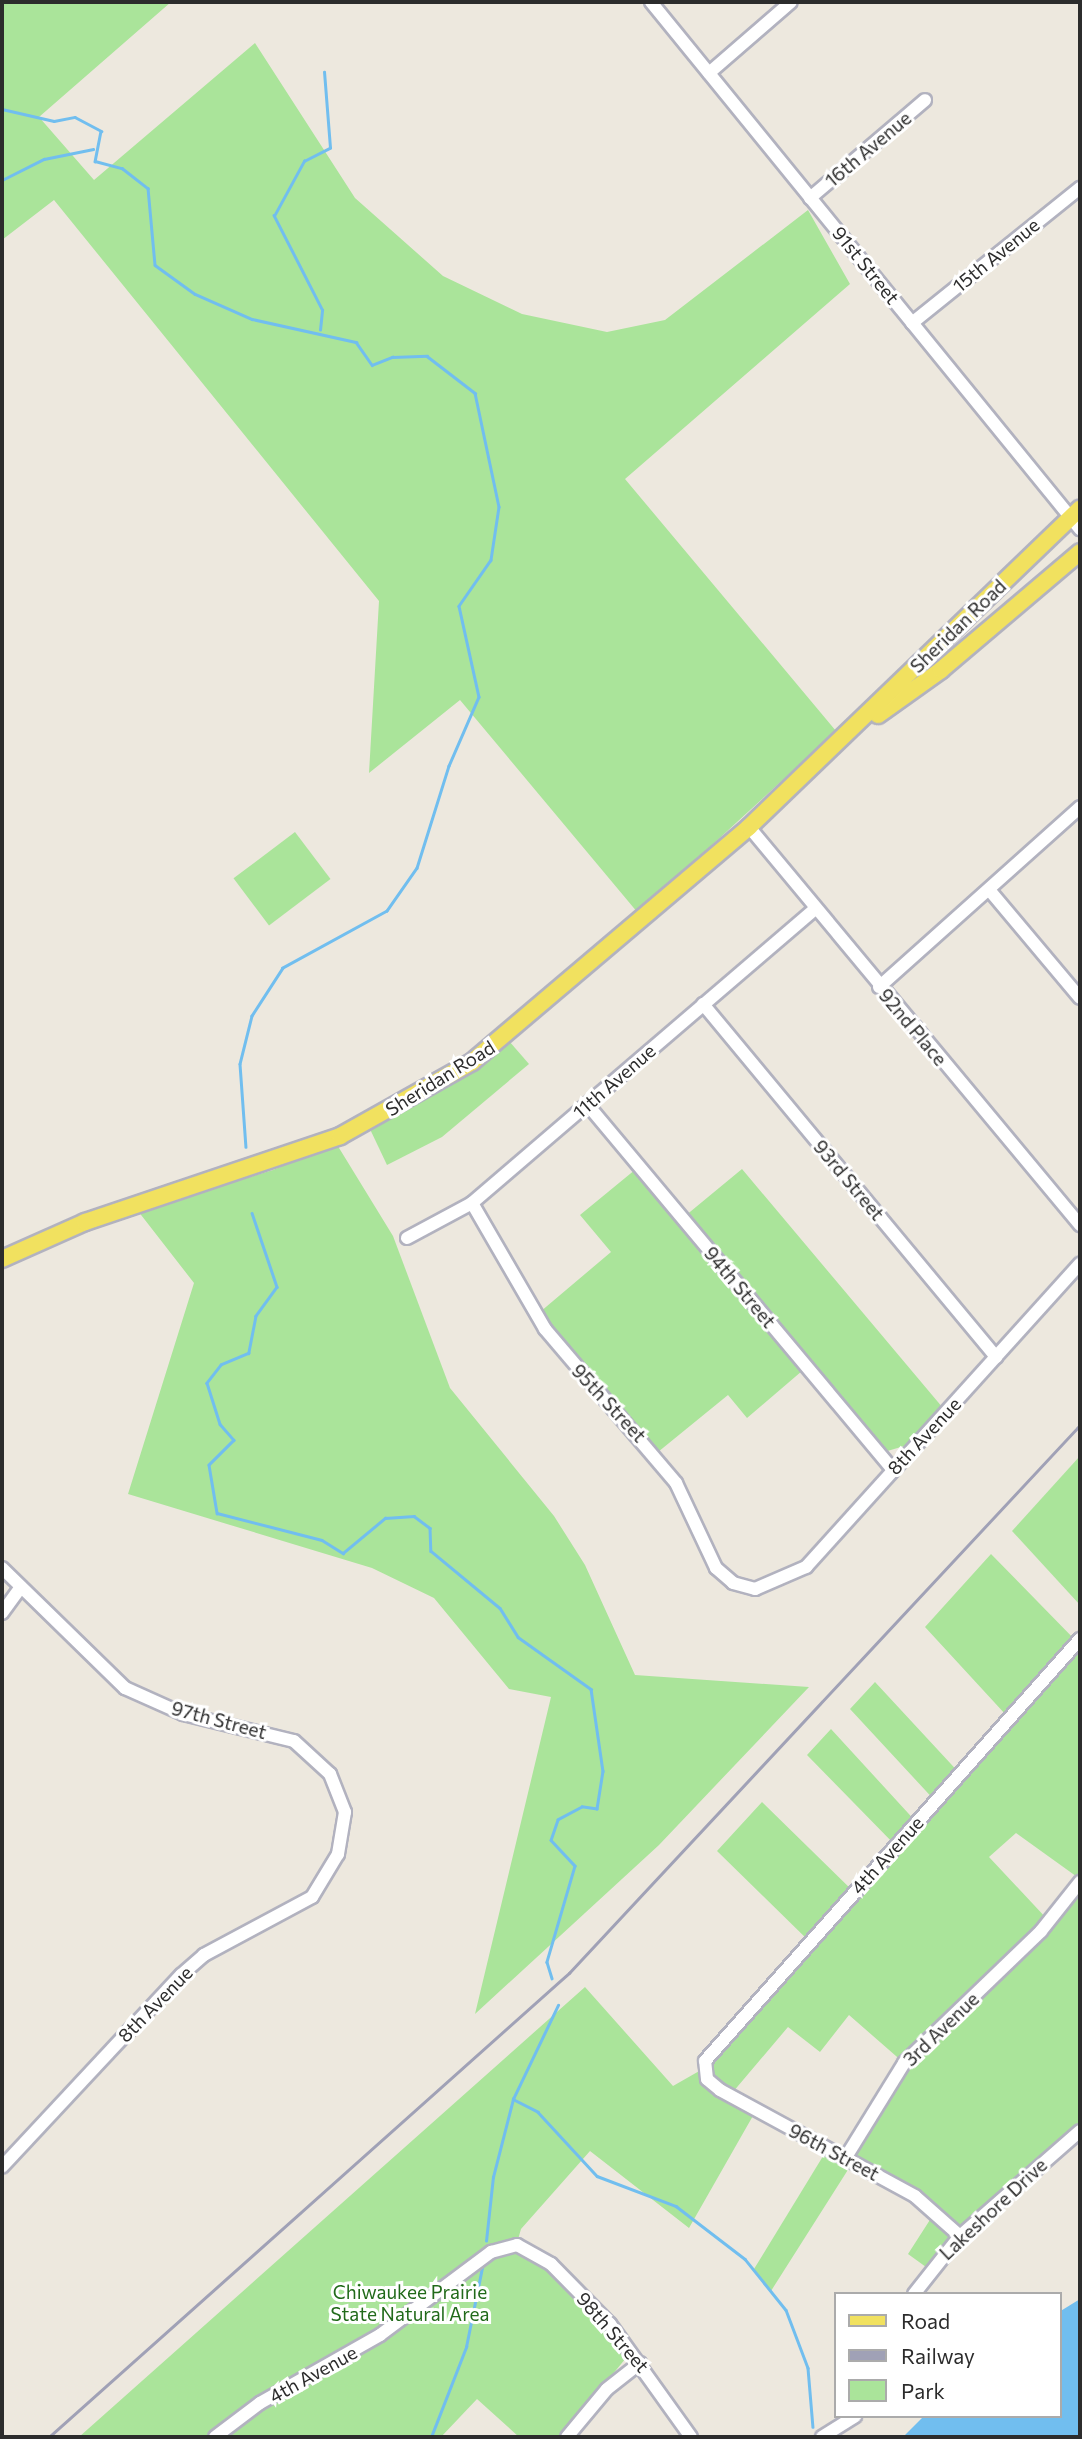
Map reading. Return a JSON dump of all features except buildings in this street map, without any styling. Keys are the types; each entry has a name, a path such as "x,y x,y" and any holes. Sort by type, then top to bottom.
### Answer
{"main road":[{"name":"Sheridan Road","path":"2,1259 85,1222 340,1136 423,1093 547,1003 749,827 1077,519"},
{"name":"Sheridan Road","path":"835,744 941,670 1080,552"}],"street":[{"name":"91st Street","path":"650,2 912,323 1077,519"},
{"path":"709,73 791,2"},
{"name":"16th Avenue","path":"810,198 925,100"},
{"name":"15th Avenue","path":"912,323 1080,188"},
{"path":"879,987 991,892 1080,807"},
{"name":"92nd Place","path":"749,827 813,911 1080,1225"},
{"path":"991,892 1080,999"},
{"name":"11th Avenue","path":"407,1238 472,1203 813,911"},
{"name":"93rd Street","path":"703,1004 996,1357"},
{"name":"94th Street","path":"587,1104 892,1469"},
{"name":"95th Street","path":"472,1203 545,1329 676,1483 716,1567 733,1583 755,1589"},
{"name":"8th Avenue","path":"755,1589 806,1567 1080,1264"},
{"name":"97th Street","path":"2,1568 125,1688 183,1714 292,1739 313,1755 339,1794 344,1832"},
{"path":"2,1614 21,1587"},
{"name":"4th Avenue","path":"705,2075 715,2045 1080,1639"},
{"name":"8th Avenue","path":"2,2167 181,1975 204,1955 312,1896 327,1878 344,1832"},
{"name":"3rd Avenue","path":"846,2157 904,2063 1055,1916 1080,1882"},
{"name":"96th Street","path":"705,2075 739,2102 915,2196 960,2236"},
{"name":"Lakeshore Drive","path":"916,2292 960,2236 1080,2131"},
{"name":"4th Avenue","path":"215,2437 260,2403 380,2335 491,2252 517,2245"},
{"name":"98th Street","path":"517,2245 568,2280 640,2363 691,2437"},
{"path":"567,2437 607,2389 640,2363"},
{"path":"822,2437 852,2418"}],"green space":[{"path":"2,2 171,2 39,117 94,180 255,43 355,198 443,276 522,314 607,332 665,320 808,210 850,284 625,479 836,731 638,913 460,700 369,773 379,601 54,200 2,240"},
{"path":"295,832 331,879 269,925 234,878"},
{"path":"509,1041 529,1064 442,1137 387,1165 369,1127"},
{"path":"336,1143 393,1236 450,1388 554,1516 585,1565 635,1675 809,1687 659,1845 475,2014 551,1697 509,1689 434,1598 372,1568 128,1494 194,1283 138,1211 273,1170"},
{"path":"636,1169 679,1221 742,1169 943,1408 911,1444 884,1452 809,1365 747,1418 728,1395 658,1452 540,1312 611,1252 580,1215"},
{"path":"1080,1456 1080,1605 1012,1531"},
{"name":"Chiwaukee Prairie State Natural Area","path":"991,1554 1080,1645 1080,1879 1016,1833 989,1857 1047,1919 904,2063 849,2015 820,2052 788,2027 727,2099 754,2114 689,2228 590,2151 521,2229 515,2250 542,2263 597,2316 626,2358 561,2437 519,2437 477,2399 441,2437 79,2437 585,1987 673,2086 708,2066 812,1944 717,1851 762,1802 857,1895 898,1848 807,1755 831,1729 919,1825 938,1804 850,1709 875,1682 963,1777 1006,1715 925,1627"},
{"path":"1080,1882 1080,2124 926,2267 908,2254 935,2212 851,2165 771,2291 754,2269 828,2148 849,2152 897,2073 1016,1965"}],"water":[{"path":"1080,2299 1080,2437 903,2437 922,2418 1061,2418 1061,2311"}],"waterway":[{"path":"320,330 322,310 274,216 304,161 330,148 324,72"},
{"path":"2,109 54,121 75,117 101,131 95,161 122,168 148,188 155,265 195,294 252,319 356,342 372,365 392,357 427,356 475,393 499,507 491,560 459,606 479,697 449,766 417,868 387,911 283,968 252,1016 240,1064 246,1147"},
{"path":"2,180 44,159 93,149"},
{"path":"252,1213 277,1287 256,1316 249,1353 221,1365 207,1383 220,1424 234,1440 209,1465 217,1513 322,1540 343,1553 385,1518 414,1516 430,1528 431,1551 500,1608 518,1637 591,1689 603,1771 597,1809 582,1807 558,1820 551,1840 575,1866 547,1962 552,1978"},
{"path":"486,2241 493,2177 513,2099 558,2005"},
{"path":"513,2099 538,2112 597,2176 676,2206 745,2259 786,2310 808,2368 813,2427"},
{"path":"431,2437 466,2347 482,2268"}],"railway":[{"path":"49,2437 569,1973 1080,1425"}]}
